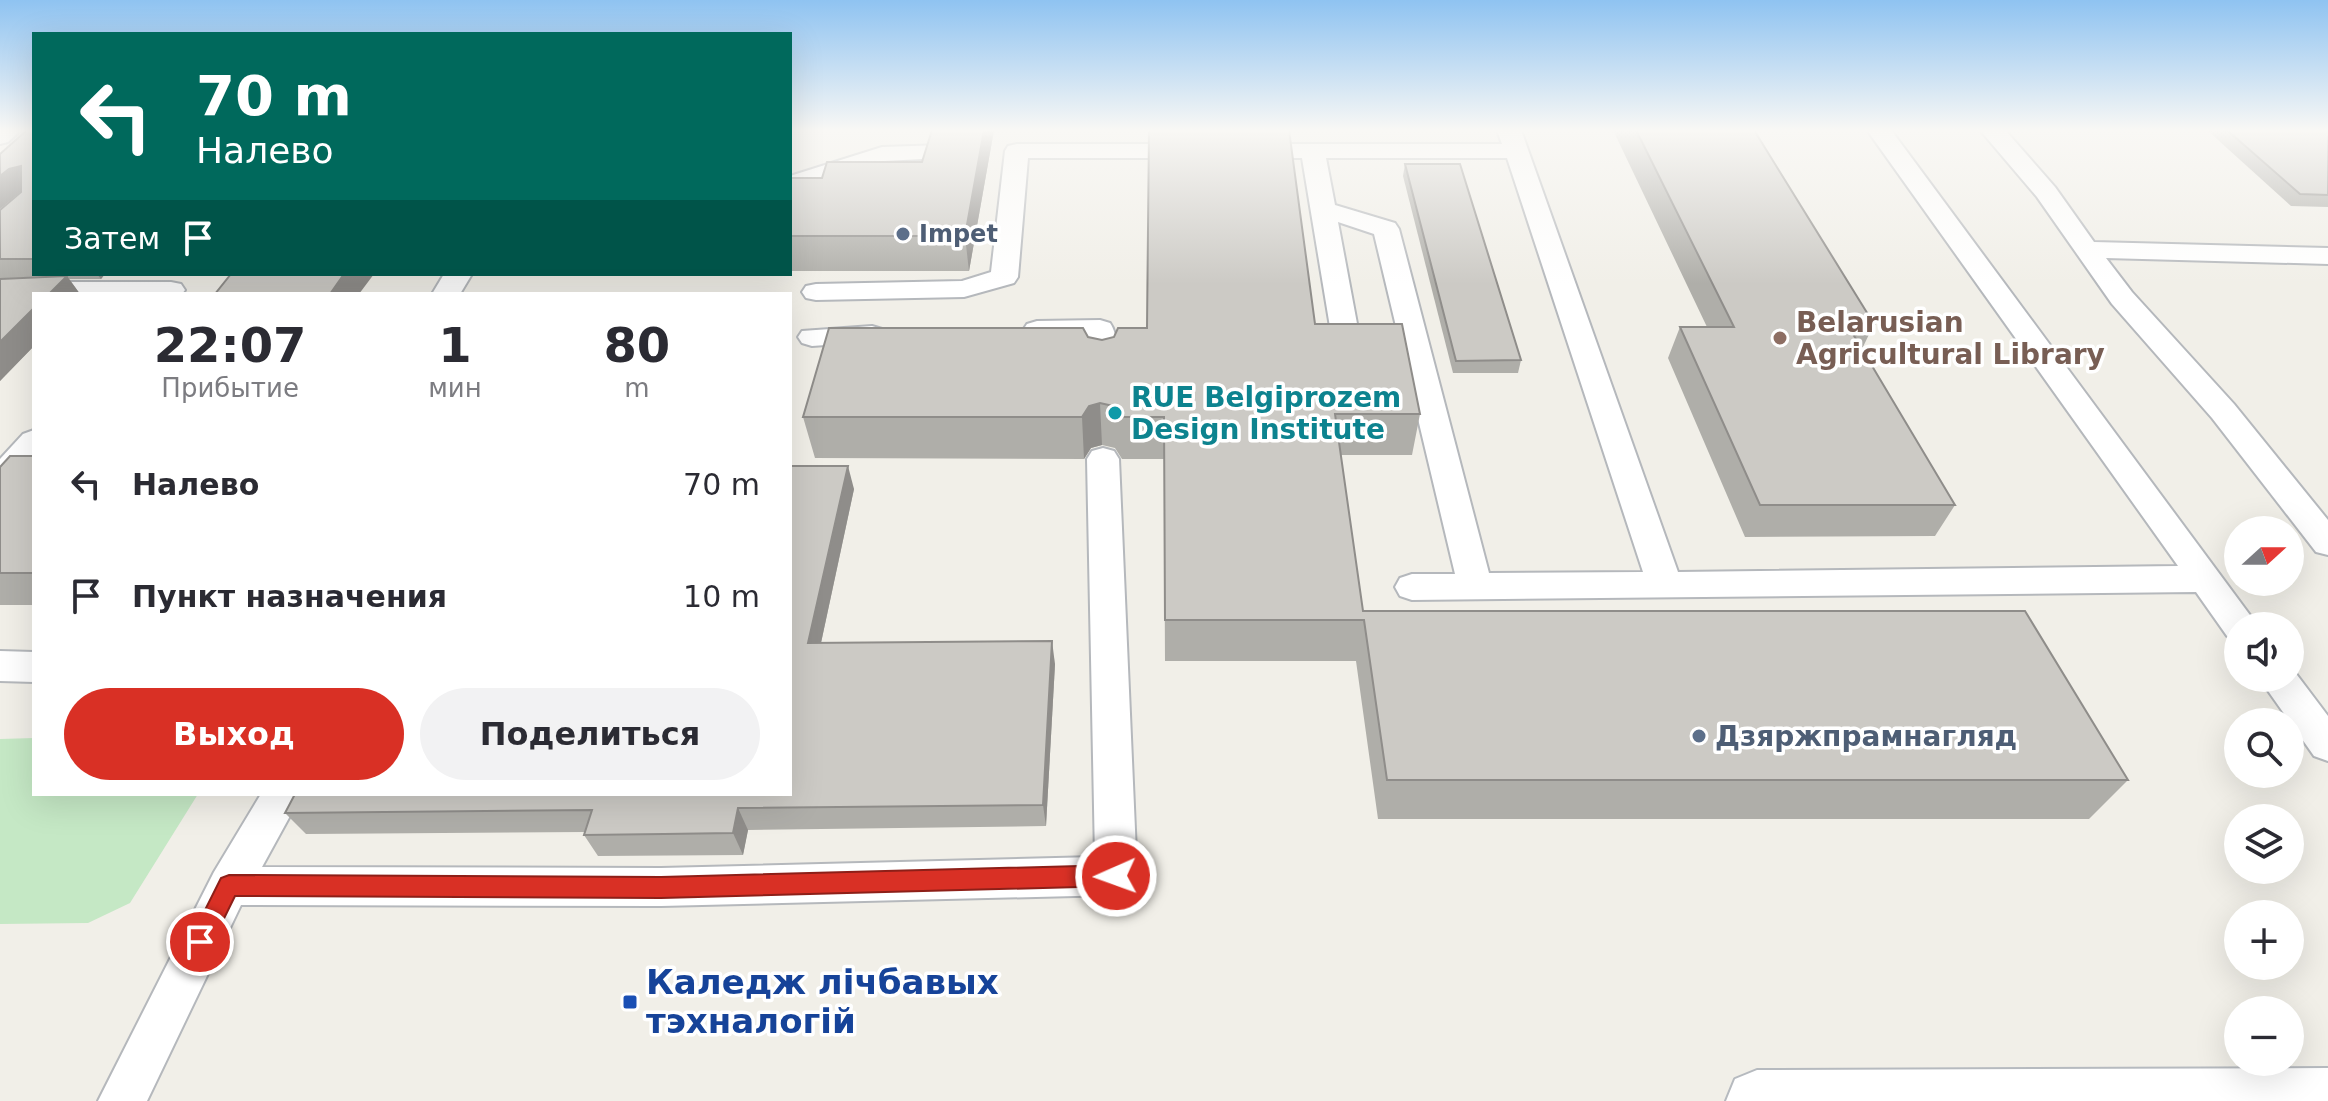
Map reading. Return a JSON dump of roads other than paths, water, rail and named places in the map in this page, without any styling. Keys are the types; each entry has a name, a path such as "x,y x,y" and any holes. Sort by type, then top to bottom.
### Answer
{"main road":[{"path":"1757,1101 2328,1099"}],"lane":[{"path":"816,292 964,289 1004,277 1014,181"},
{"path":"1312,181 1323,209 1347,345"},
{"path":"1527,181 1665,585"},
{"path":"1916,181 2230,612"},
{"path":"2037,181 2122,298 2223,411 2328,543"},
{"path":"1323,209 1386,229 1475,586"},
{"path":"2086,250 2328,256"},
{"path":"0,290 175,286"},
{"path":"1006,330 1100,329 1103,370"},
{"path":"812,337 901,334"},
{"path":"229,886 661,887 1116,876 1103,459"},
{"path":"1412,587 2205,579"},
{"path":"0,666 32,667"},
{"path":"2290,692 2322,730"},
{"path":"122,1101 229,886 281,796"}],"place":[{"name":"Impet","path":"903,234"},
{"name":"Belarusian Agricultural Library","path":"1780,338"},
{"name":"RUE Belgiprozem Design Institute","path":"1115,413"},
{"name":"Дзяржпрамнагляд","path":"1699,736"},
{"name":"Каледж лічбавых тэхналогій","path":"630,1002"}]}
